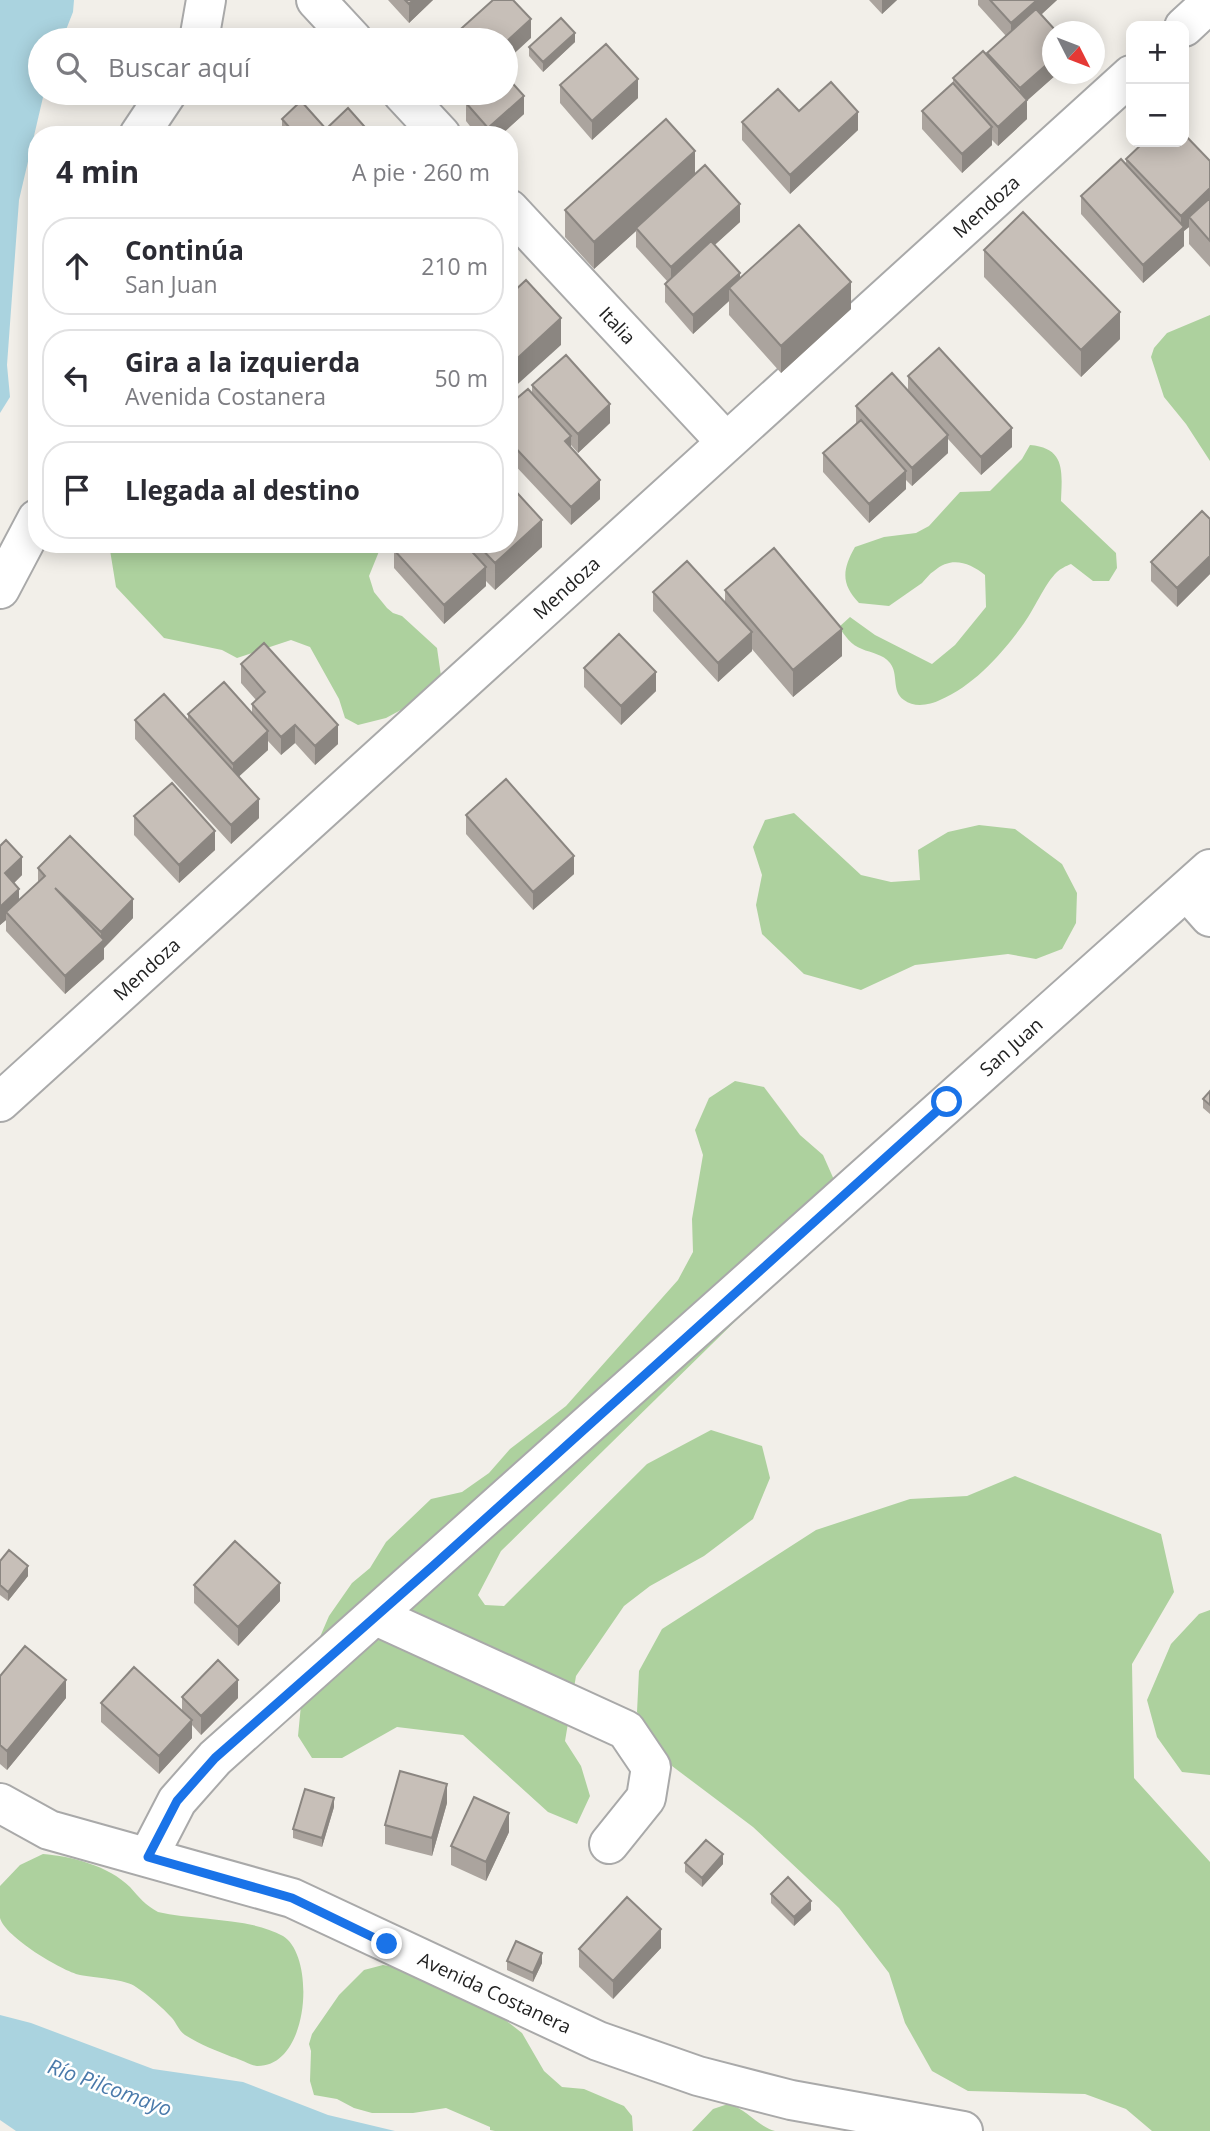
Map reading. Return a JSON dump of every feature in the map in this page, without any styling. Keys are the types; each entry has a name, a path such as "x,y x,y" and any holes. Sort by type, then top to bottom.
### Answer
{"street":[{"path":"201,28 206,0"},
{"path":"316,0 342,28"},
{"path":"1189,22 1210,3"},
{"name":"Mendoza","path":"0,1102 1126,80"},
{"path":"145,126 159,105"},
{"path":"413,105 433,126"},
{"name":"Italia","path":"518,219 726,442"},
{"path":"0,589 28,536"},
{"name":"San Juan","path":"148,1857 177,1801 215,1758 1202,892"},
{"path":"376,1616 626,1730 651,1767 646,1798 608,1844"},
{"name":"Avenida Costanera","path":"0,1803 48,1830 292,1898 598,2040 698,2076 791,2100 963,2131"}],"green space":[{"path":"1210,315 1210,461 1186,424 1164,397 1151,357 1154,348 1167,333"},
{"path":"1030,445 1042,447 1056,456 1062,480 1061,501 1116,553 1117,568 1109,581 1093,581 1071,564 1061,569 1048,583 1014,637 975,678 936,702 922,705 908,703 898,692 890,663 855,645 839,627 850,617 875,635 932,664 955,645 986,607 985,575 960,562 947,563 889,606 859,603 846,583 846,570 851,555 855,547 884,537 916,533 929,526 960,492 990,491 1022,459"},
{"path":"110,553 378,553 369,576 374,592 387,608 402,616 437,648 441,676 423,698 386,718 358,725 345,718 339,699 310,647 291,640 237,658 222,650 164,638 116,587"},
{"path":"794,813 861,875 891,882 920,880 918,850 948,832 979,825 1015,829 1062,864 1077,893 1076,923 1062,949 1036,959 1008,954 915,965 861,990 804,974 762,934 756,905 762,875 753,847 765,820"},
{"path":"735,1081 764,1087 800,1135 823,1155 835,1182 768,1289 501,1551 478,1595 485,1605 504,1606 647,1464 711,1430 762,1446 770,1478 753,1519 704,1556 650,1586 624,1606 576,1676 565,1741 581,1766 590,1796 577,1824 548,1812 463,1735 397,1727 342,1758 312,1758 298,1736 304,1674 329,1616 352,1583 370,1568 386,1542 431,1499 462,1492 489,1473 510,1449 566,1406 678,1280 693,1252 692,1219 703,1155 695,1130 709,1098"},
{"path":"1015,1476 1161,1534 1174,1592 1132,1664 1134,1778 1210,1862 1210,2131 1152,2131 1126,2109 1085,2094 968,2091 932,2071 905,2023 889,1973 839,1908 753,1827 672,1766 637,1712 639,1671 662,1629 816,1530 910,1499 967,1496"},
{"path":"1210,1610 1210,1775 1182,1772 1157,1737 1147,1700 1171,1644 1199,1614"},
{"path":"43,1854 77,1860 111,1873 158,1912 239,1922 283,1936 294,1947 303,1986 297,2031 288,2049 275,2062 257,2066 232,2057 185,2035 164,2010 131,1984 72,1972 23,1943 4,1926 0,1918 0,1886 20,1865"},
{"path":"383,1965 420,1972 472,1994 522,2033 544,2071 562,2087 584,2089 624,2106 632,2116 633,2131 495,2131 446,2108 413,2113 372,2113 337,2099 314,2095 310,2081 309,2044 312,2034 339,1995 364,1970"},
{"path":"728,2104 775,2131 692,2131 713,2109"}],"water":[{"path":"0,0 74,0 67,28 28,28 28,105 41,105 36,126 28,126 28,161 19,200 7,365 10,397 0,413"},
{"name":"Río Pilcomayo","path":"0,2015 31,2023 153,2069 243,2082 328,2115 395,2131 16,2131 0,2120"}],"building":[{"path":"493,0 513,0 531,19 518,31 518,28 462,28"},
{"path":"990,0 1037,0 1011,23"},
{"path":"1036,9 1047,21 1042,21 1042,69 1020,88 987,53"},
{"path":"561,18 575,33 543,62 529,47"},
{"path":"606,44 638,79 592,121 560,85"},
{"path":"983,51 1027,100 998,127 953,78"},
{"path":"831,82 858,112 790,175 742,122 778,89 799,111"},
{"path":"953,83 992,127 962,154 922,111"},
{"path":"518,89 524,96 518,101"},
{"path":"297,105 305,105 323,126 288,126 282,119"},
{"path":"468,105 514,105 490,126 486,126"},
{"path":"348,108 364,126 329,126"},
{"path":"666,119 695,151 594,242 565,210"},
{"path":"1189,139 1210,161 1210,188 1181,216 1126,159 1139,147 1189,147"},
{"path":"1121,159 1184,227 1143,265 1081,196"},
{"path":"705,165 740,204 671,267 636,228"},
{"path":"1210,198 1210,241 1189,217"},
{"path":"1023,212 1120,312 1081,350 984,250"},
{"path":"799,225 851,282 781,346 729,288"},
{"path":"711,241 740,273 693,315 665,284"},
{"path":"526,280 561,318 518,358 518,288"},
{"path":"939,348 1012,428 981,457 908,376"},
{"path":"566,355 610,404 578,434 532,385"},
{"path":"892,373 948,435 912,468 856,406"},
{"path":"528,389 571,436 565,441 600,480 571,507 518,451 518,397"},
{"path":"861,420 906,471 869,504 823,453"},
{"path":"518,494 542,520 518,542"},
{"path":"1202,511 1210,519 1210,556 1177,588 1151,562"},
{"path":"774,548 842,629 793,670 725,590"},
{"path":"397,553 473,553 486,567 444,605"},
{"path":"486,553 506,553 495,563"},
{"path":"687,561 752,632 718,663 653,592"},
{"path":"619,634 656,672 621,706 584,668"},
{"path":"264,643 338,725 315,746 295,725 281,737 252,704 265,692 241,664"},
{"path":"224,682 268,731 233,764 188,714"},
{"path":"164,694 259,799 231,825 135,720"},
{"path":"506,779 574,856 533,892 466,815"},
{"path":"172,783 215,831 179,865 134,816"},
{"path":"70,836 133,899 101,932 55,888 104,940 65,976 6,912 45,876 38,868"},
{"path":"6,840 22,857 5,873 19,889 0,907 0,846"},
{"path":"1210,1091 1210,1105 1203,1099"},
{"path":"235,1541 280,1583 238,1627 194,1585"},
{"path":"9,1550 28,1566 8,1592 0,1585 0,1561"},
{"path":"25,1646 66,1680 7,1751 0,1745 0,1676"},
{"path":"218,1660 238,1680 201,1716 182,1697"},
{"path":"134,1667 192,1720 159,1756 101,1703"},
{"path":"400,1771 447,1784 432,1838 385,1825"},
{"path":"305,1789 334,1798 322,1838 293,1829"},
{"path":"474,1797 509,1813 486,1862 451,1846"},
{"path":"706,1840 723,1854 702,1878 685,1863"},
{"path":"788,1877 811,1901 794,1917 771,1894"},
{"path":"627,1897 661,1929 613,1981 579,1949"},
{"path":"516,1941 542,1953 533,1973 507,1961"}],"route":[{"path":"387,1944 292,1898 148,1857 177,1801 215,1758 433,1566 947,1102"}]}
